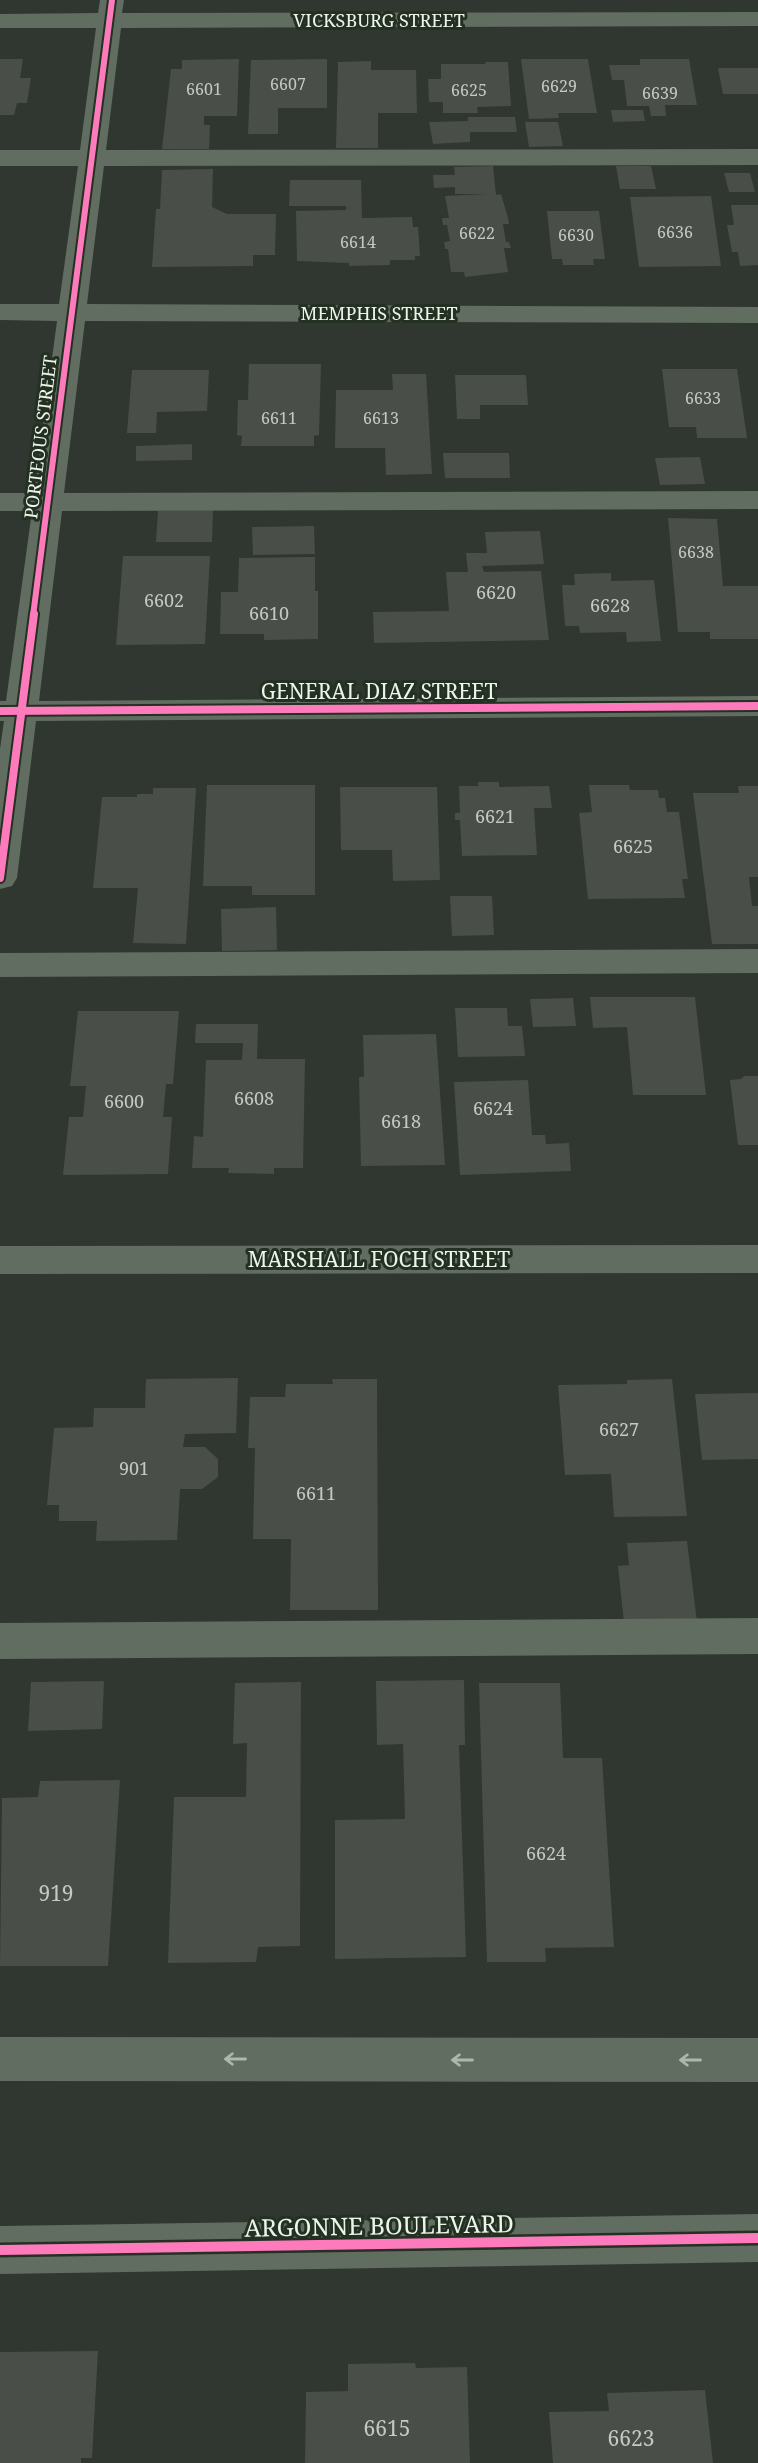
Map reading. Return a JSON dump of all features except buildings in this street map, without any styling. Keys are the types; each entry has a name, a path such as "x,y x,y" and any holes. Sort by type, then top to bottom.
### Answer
{"street":[{"name":"VICKSBURG STREET","path":"0,20 111,10 758,19"},
{"name":"PORTEOUS STREET","path":"0,878 11,711 48,502 111,10"},
{"path":"0,158 758,157"},
{"name":"MEMPHIS STREET","path":"0,312 758,315"},
{"path":"0,502 758,500"},
{"name":"GENERAL DIAZ STREET","path":"11,711 758,706"},
{"path":"0,965 758,961"},
{"name":"MARSHALL FOCH STREET","path":"0,1260 758,1259"},
{"path":"0,1640 758,1636"},
{"path":"0,2059 758,2060"},
{"name":"ARGONNE BOULEVARD","path":"0,2250 758,2238"}],"cycle path":[{"path":"0,878 112,0"},
{"path":"0,711 758,706"},
{"path":"0,2250 758,2238"}]}
